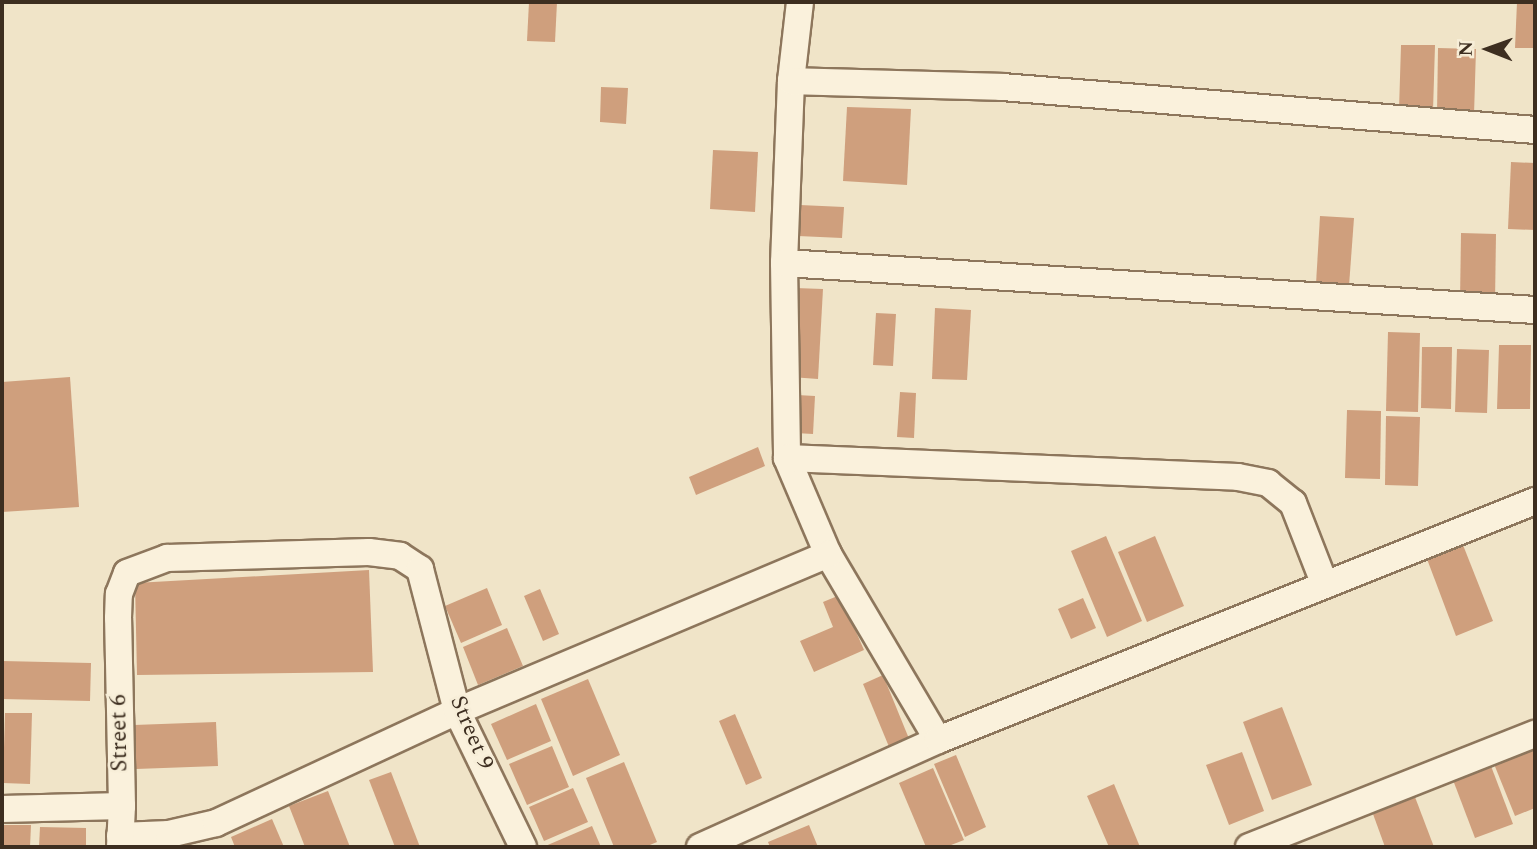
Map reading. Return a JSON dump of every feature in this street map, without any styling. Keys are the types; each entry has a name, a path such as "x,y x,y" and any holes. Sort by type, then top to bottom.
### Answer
{"street":[{"path":"800,2 791,81 784,263 787,458 828,554 938,740"},
{"path":"791,81 1002,87 1535,130"},
{"path":"784,263 1535,310"},
{"path":"787,458 1238,478 1268,483 1293,503 1325,585"},
{"path":"700,847 938,740 1535,501"},
{"name":"Street 9","path":"118,618 119,594 127,573 167,558 369,552 400,556 420,569 457,710 523,847"},
{"path":"120,842 216,823 457,710 828,554"},
{"name":"Street 6","path":"118,618 122,806 120,842"},
{"path":"1249,847 1535,734"},
{"path":"2,810 122,806"}],"building":[{"path":"529,2 557,2 555,42 527,41"},
{"path":"1517,2 1535,2 1535,48 1515,48"},
{"path":"1401,45 1435,45 1433,111 1399,110"},
{"path":"1438,48 1476,49 1474,115 1437,114"},
{"path":"601,87 628,88 626,124 600,122"},
{"path":"847,107 911,109 907,185 843,181"},
{"path":"713,150 758,152 755,212 710,209"},
{"path":"1511,162 1535,163 1535,230 1508,229"},
{"path":"800,205 844,207 842,238 798,236"},
{"path":"1320,216 1354,218 1349,286 1316,284"},
{"path":"1461,233 1496,234 1495,302 1460,301"},
{"path":"795,288 823,289 818,379 791,377"},
{"path":"935,308 971,310 967,380 932,379"},
{"path":"876,313 896,314 893,366 873,365"},
{"path":"1388,332 1420,333 1418,412 1386,411"},
{"path":"1499,345 1531,345 1530,409 1497,409"},
{"path":"1422,347 1452,347 1451,409 1421,408"},
{"path":"1457,349 1489,350 1487,413 1455,412"},
{"path":"70,377 79,507 2,512 2,382"},
{"path":"900,392 916,393 914,438 897,437"},
{"path":"797,395 815,396 813,434 795,433"},
{"path":"1347,410 1381,411 1380,479 1345,478"},
{"path":"1386,416 1420,417 1418,486 1385,485"},
{"path":"758,447 765,466 696,495 689,477"},
{"path":"1106,536 1142,621 1107,637 1071,551"},
{"path":"1155,536 1184,606 1147,622 1118,552"},
{"path":"1463,545 1493,621 1456,636 1427,559"},
{"path":"369,570 373,672 137,675 135,583"},
{"path":"487,588 502,625 461,643 445,606"},
{"path":"540,589 559,634 543,641 524,596"},
{"path":"840,595 864,650 814,672 800,641 833,627 823,602"},
{"path":"1083,598 1096,628 1071,639 1058,609"},
{"path":"507,628 523,666 478,685 463,647"},
{"path":"2,661 91,663 90,701 2,699"},
{"path":"883,675 912,746 892,754 863,684"},
{"path":"588,679 620,755 573,776 541,699"},
{"path":"536,704 551,741 507,760 491,724"},
{"path":"1282,707 1312,785 1272,800 1243,722"},
{"path":"5,713 32,713 30,784 3,783"},
{"path":"735,714 762,778 746,785 719,721"},
{"path":"216,722 218,766 136,769 134,725"},
{"path":"552,746 569,787 527,805 509,764"},
{"path":"1534,748 1535,808 1515,816 1494,764"},
{"path":"1242,752 1264,811 1229,825 1206,765"},
{"path":"956,755 986,827 965,837 934,764"},
{"path":"624,762 657,842 645,847 614,847 586,778"},
{"path":"1491,766 1513,824 1475,838 1453,780"},
{"path":"933,768 964,840 946,847 926,847 899,783"},
{"path":"391,772 420,847 395,847 369,780"},
{"path":"1114,784 1140,847 1109,847 1087,796"},
{"path":"573,788 588,822 544,841 529,807"},
{"path":"328,791 350,847 305,847 289,806"},
{"path":"1415,797 1434,847 1385,847 1373,814"},
{"path":"272,819 284,847 235,847 231,837"},
{"path":"2,825 31,825 30,847 2,847"},
{"path":"809,825 818,847 770,847 768,842"},
{"path":"592,826 601,847 543,847"},
{"path":"40,827 86,828 86,847 39,847"}]}
